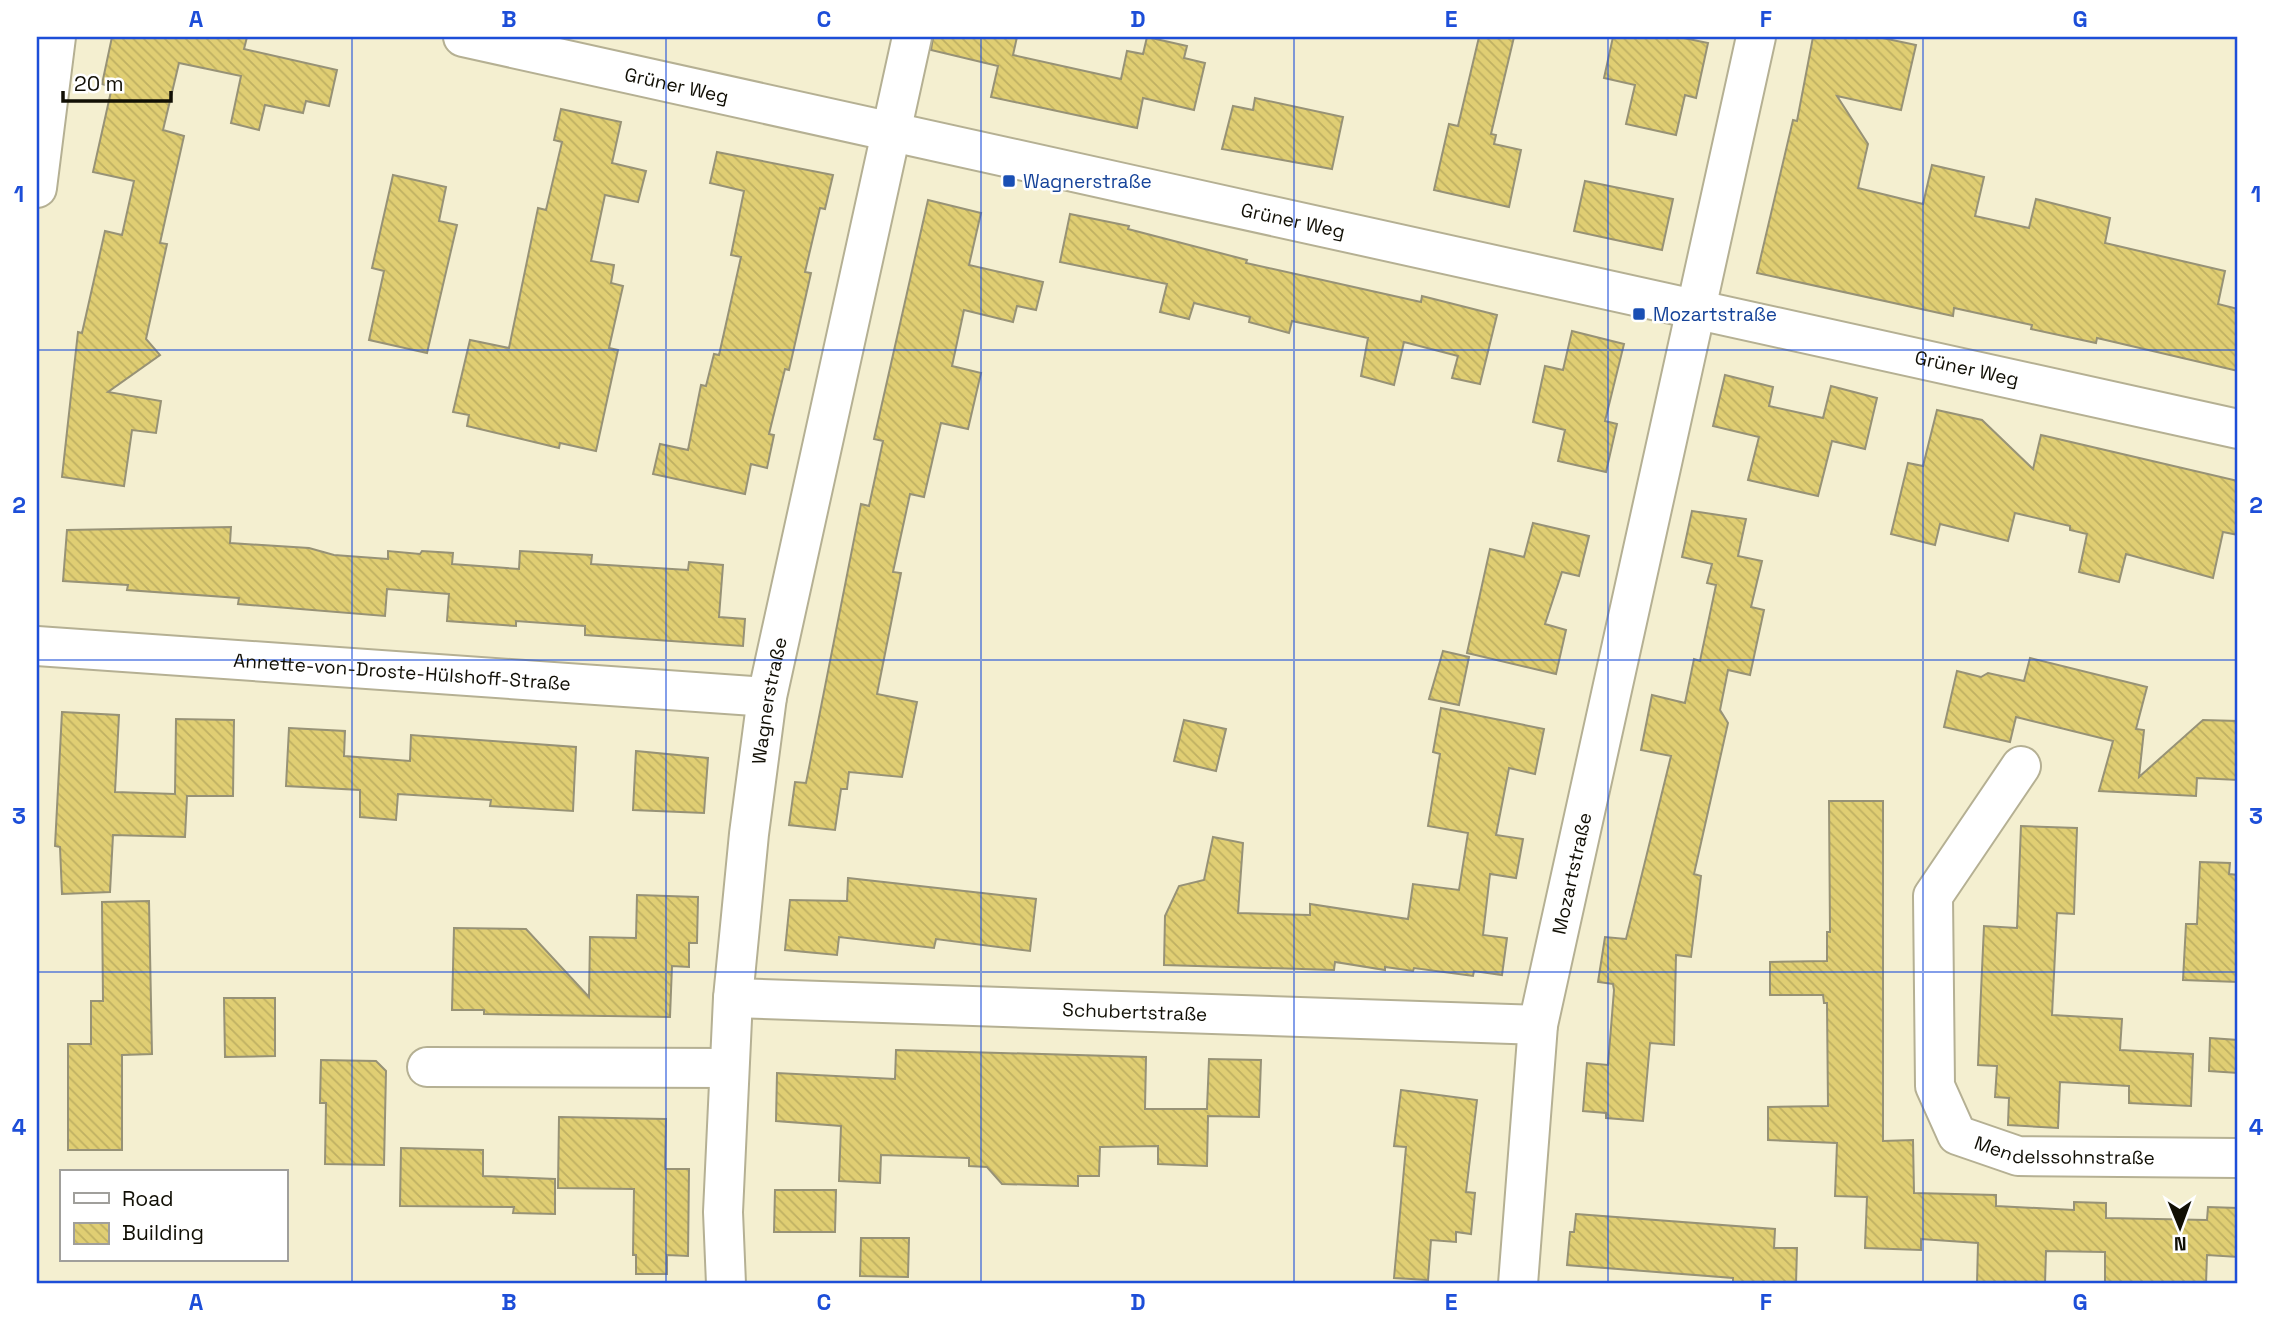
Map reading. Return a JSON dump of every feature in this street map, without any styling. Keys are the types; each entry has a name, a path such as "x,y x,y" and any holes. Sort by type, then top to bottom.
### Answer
{"street":[{"path":"37,188 56,37"},
{"name":"Grüner Weg","path":"463,37 1696,306 2238,429"},
{"path":"890,132 912,37"},
{"path":"1696,306 1756,37"},
{"name":"Wagnerstraße","path":"726,1284 723,1212 733,998 749,834 767,697 890,132"},
{"name":"Mozartstraße","path":"1518,1284 1538,1025 1696,306"},
{"name":"Annette-von-Droste-Hülshoff-Straße","path":"37,646 767,697"},
{"name":"Mendelssohnstraße","path":"2021,766 1933,896 1935,1086 1957,1135 2018,1156 2238,1158"},
{"name":"Schubertstraße","path":"733,998 1538,1025"},
{"path":"427,1067 729,1068"}],"building":[{"path":"112,37 247,37 244,49 337,70 329,106 306,101 303,113 265,105 259,130 231,123 241,76 179,63 163,130 184,136 160,243 167,244 146,339 160,355 108,392 161,401 156,433 132,430 124,486 62,477 78,332 82,333 105,231 122,235 134,181 93,172 112,87 102,84"},
{"path":"933,37 1017,37 1013,55 1121,79 1127,51 1143,54 1147,37 1187,46 1184,58 1205,63 1194,110 1143,98 1137,128 991,97 998,66 931,50"},
{"path":"1479,37 1514,37 1491,134 1496,135 1494,144 1521,150 1509,207 1434,190 1449,124 1458,126"},
{"path":"1613,37 1679,37 1708,43 1696,98 1685,95 1676,135 1626,124 1635,85 1604,78"},
{"path":"1813,37 1878,37 1916,45 1901,110 1837,96 1868,144 1858,188 1923,204 1932,165 1984,177 1975,216 2029,228 2036,199 2110,218 2105,243 2225,271 2218,304 2238,309 2238,371 2097,338 2096,343 2031,329 2032,325 1954,308 1953,316 1757,273 1793,120 1797,121"},
{"path":"1255,98 1343,117 1332,169 1222,149 1233,106 1253,110"},
{"path":"561,109 621,122 612,163 646,171 638,202 605,195 591,261 614,265 611,283 623,286 609,348 618,350 596,451 560,443 559,448 467,426 469,415 453,412 470,340 509,348 538,208 546,210 562,142 554,140"},
{"path":"717,152 833,175 825,209 820,208 805,272 811,273 789,370 785,369 769,434 774,435 767,468 751,464 745,494 653,474 660,444 688,450 701,385 706,386 714,354 719,355 741,257 731,255 744,191 710,183"},
{"path":"393,175 446,187 439,221 457,225 427,353 369,340 384,271 372,268"},
{"path":"1585,181 1673,199 1662,250 1574,231"},
{"path":"928,200 981,213 969,265 1043,282 1036,310 1017,306 1013,322 964,310 952,366 981,373 968,429 941,423 924,497 910,494 893,572 901,573 877,694 917,702 902,777 849,772 847,789 841,789 835,830 789,825 795,782 806,783 861,504 869,506 883,441 874,439"},
{"path":"1070,214 1129,226 1128,229 1247,260 1246,263 1421,302 1422,296 1497,315 1480,384 1452,378 1458,356 1404,342 1394,385 1361,376 1368,338 1292,321 1289,333 1249,322 1250,317 1194,303 1189,319 1160,312 1167,284 1060,262"},
{"path":"1572,331 1624,344 1605,421 1617,424 1606,472 1558,461 1565,430 1533,422 1545,366 1563,370"},
{"path":"1725,375 1773,387 1769,406 1823,418 1831,386 1877,398 1865,449 1832,441 1818,496 1748,480 1759,437 1713,426"},
{"path":"1937,410 1982,420 2033,469 2041,435 2238,481 2238,535 2223,532 2213,578 2126,554 2119,582 2079,572 2087,534 2070,530 2070,526 2015,513 2008,541 1940,524 1935,545 1891,534 1908,463 1923,466"},
{"path":"1692,511 1746,519 1738,556 1762,561 1751,607 1764,610 1750,675 1728,670 1720,710 1728,723 1694,874 1701,876 1691,957 1676,955 1674,1045 1650,1043 1643,1121 1606,1118 1606,1113 1583,1111 1587,1063 1608,1065 1614,990 1613,984 1598,982 1605,937 1626,939 1671,756 1641,750 1652,695 1685,703 1694,659 1700,661 1716,585 1707,583 1712,564 1682,557"},
{"path":"1533,523 1589,536 1579,576 1562,572 1545,624 1566,630 1556,674 1467,653 1490,549 1524,557"},
{"path":"231,527 230,543 309,548 334,555 388,559 388,551 453,553 452,564 519,569 520,551 592,555 591,564 688,570 689,562 723,565 719,617 745,619 743,646 585,635 585,626 516,621 516,626 447,621 449,594 387,589 385,616 238,604 239,598 127,590 128,585 63,581 67,530"},
{"path":"1443,651 1469,657 1459,705 1429,699"},
{"path":"2030,658 2147,687 2136,729 2144,730 2139,777 2203,720 2238,721 2238,780 2197,778 2196,796 2099,791 2113,741 2016,717 2010,742 1944,727 1957,671 1981,677 1988,673 2024,681"},
{"path":"1441,708 1544,729 1535,774 1509,768 1496,835 1523,839 1516,878 1490,874 1483,935 1507,938 1502,975 1474,971 1473,976 1414,968 1413,971 1385,967 1385,970 1335,962 1334,970 1164,965 1165,916 1179,886 1204,880 1213,837 1243,843 1238,913 1310,915 1310,904 1408,919 1413,884 1459,890 1468,833 1428,826 1440,754 1433,752"},
{"path":"62,712 119,715 115,792 175,794 176,719 234,720 233,796 187,796 185,837 113,835 110,892 62,894 60,847 55,846"},
{"path":"1184,720 1226,729 1216,771 1174,761"},
{"path":"289,728 345,731 344,756 410,761 411,735 576,747 573,811 490,806 491,800 398,794 396,820 360,817 360,790 286,786"},
{"path":"636,751 708,758 704,813 633,810"},
{"path":"1829,801 1883,801 1883,1141 1913,1140 1914,1193 1996,1195 1996,1206 2074,1210 2074,1202 2106,1203 2106,1218 2207,1220 2208,1207 2238,1208 2238,1257 2207,1255 2206,1284 2105,1284 2105,1252 2046,1251 2045,1284 1977,1284 1978,1243 1921,1239 1921,1250 1865,1248 1867,1197 1835,1196 1837,1143 1768,1140 1768,1107 1828,1106 1827,1003 1824,1003 1823,995 1770,995 1770,962 1827,961 1827,932 1830,932"},
{"path":"2021,826 2077,828 2074,914 2057,913 2052,1015 2122,1019 2120,1050 2193,1054 2191,1106 2129,1103 2129,1086 2060,1082 2058,1128 2008,1125 2009,1098 1995,1097 1997,1066 1978,1065 1980,1014 1984,926 2017,928"},
{"path":"2200,862 2230,863 2229,874 2238,875 2238,982 2183,980 2186,924 2197,924"},
{"path":"848,878 1036,899 1030,951 936,939 934,948 839,937 837,955 785,950 790,900 847,901"},
{"path":"637,895 698,897 697,943 689,943 689,967 672,966 670,1017 484,1014 484,1010 452,1010 454,928 526,929 589,997 590,937 636,938"},
{"path":"149,901 152,1054 122,1055 122,1150 68,1150 68,1044 91,1044 91,1001 103,1001 102,902"},
{"path":"224,998 275,998 275,1056 225,1057"},
{"path":"2210,1038 2238,1040 2238,1073 2209,1071"},
{"path":"896,1050 1146,1057 1145,1109 1207,1109 1209,1059 1261,1060 1259,1117 1208,1116 1207,1166 1158,1164 1158,1146 1100,1147 1099,1176 1078,1176 1078,1186 1002,1184 987,1167 969,1166 969,1158 881,1155 880,1183 839,1181 841,1126 776,1121 777,1073 895,1079"},
{"path":"321,1060 376,1061 386,1071 384,1165 325,1164 326,1103 320,1103"},
{"path":"1401,1090 1477,1100 1466,1192 1475,1193 1471,1234 1456,1232 1456,1242 1431,1240 1428,1280 1394,1278 1406,1147 1394,1146"},
{"path":"559,1117 666,1119 665,1169 689,1169 688,1256 667,1255 667,1274 636,1274 636,1255 633,1255 634,1189 558,1188"},
{"path":"401,1148 483,1150 483,1176 555,1179 555,1214 513,1213 514,1207 400,1206"},
{"path":"775,1190 836,1190 835,1232 774,1232"},
{"path":"1576,1214 1775,1229 1774,1248 1797,1248 1796,1284 1733,1282 1733,1278 1567,1265 1570,1232 1574,1232"},
{"path":"861,1238 909,1238 908,1277 860,1276"}],"place":[{"name":"Wagnerstraße","path":"1009,181"},
{"name":"Mozartstraße","path":"1639,314"}]}
